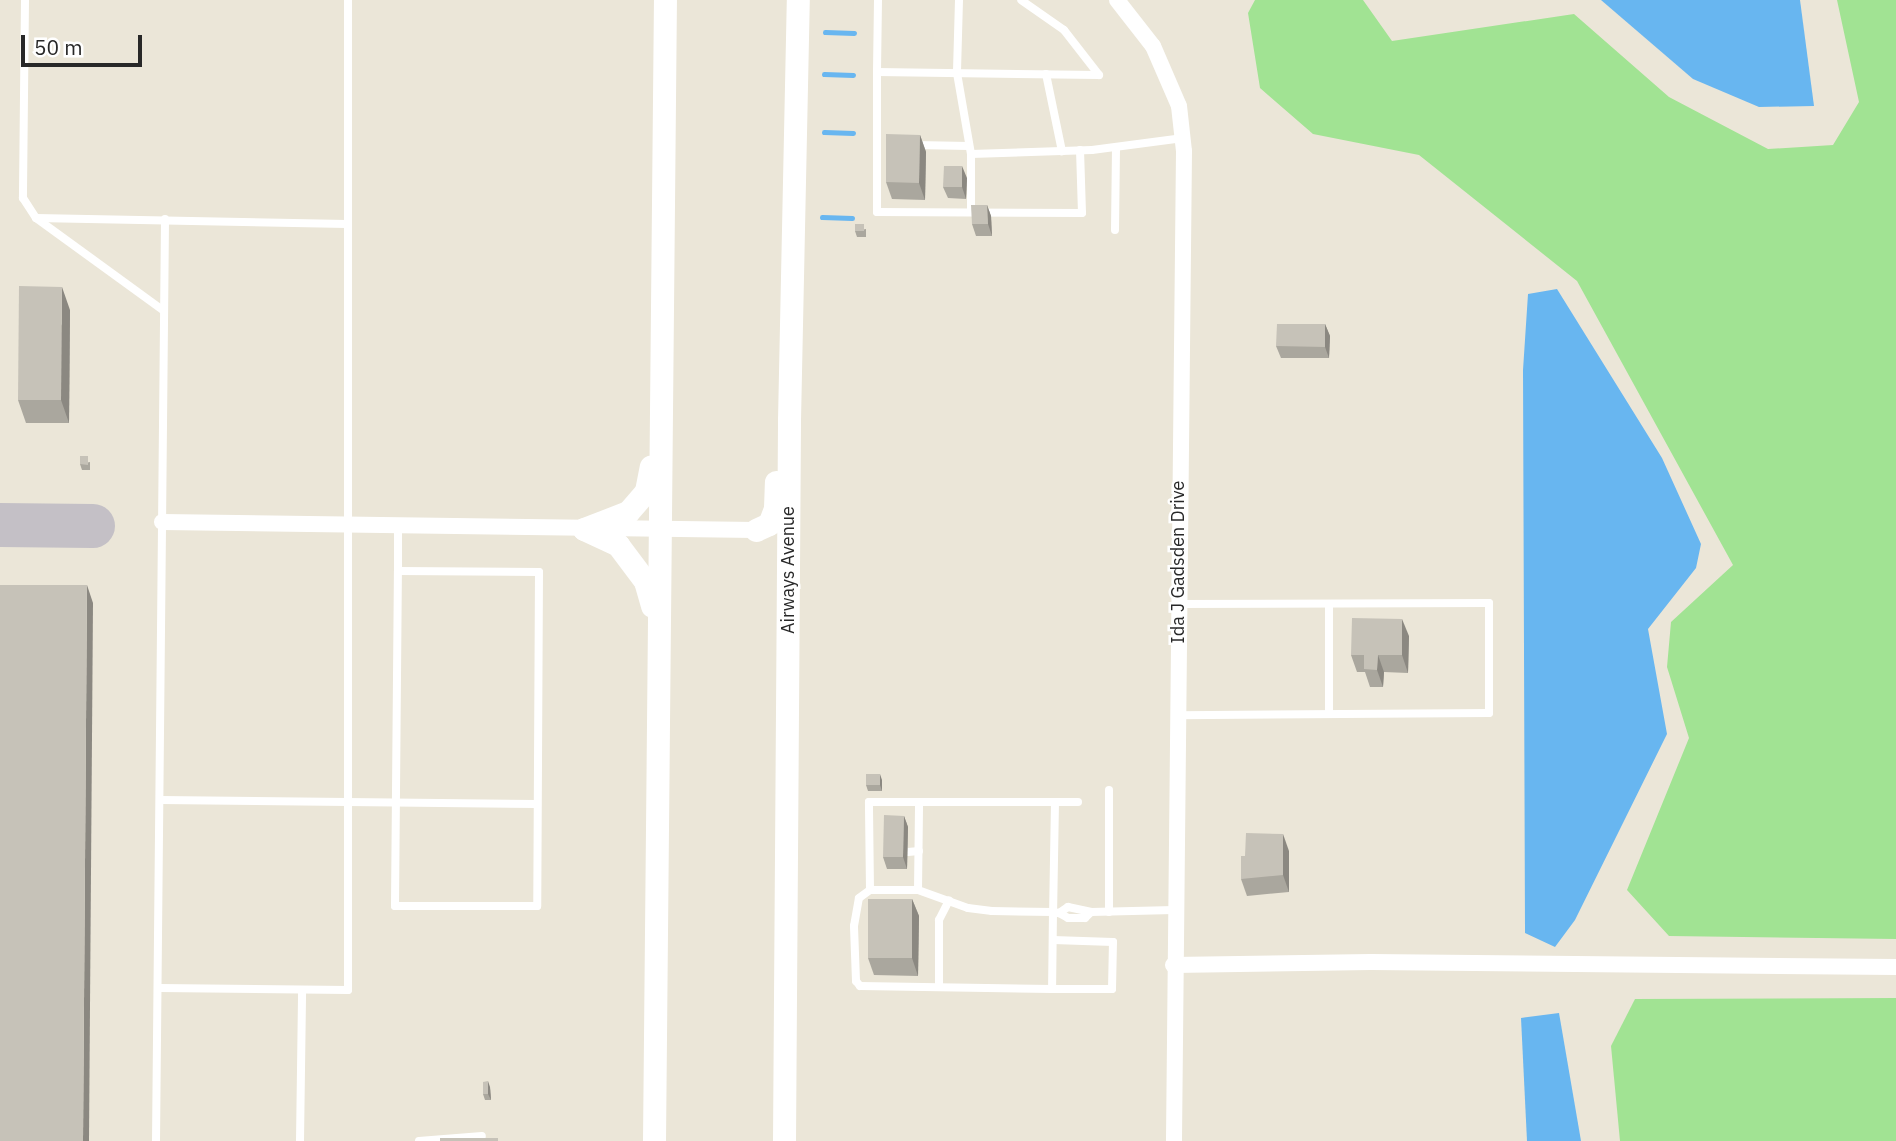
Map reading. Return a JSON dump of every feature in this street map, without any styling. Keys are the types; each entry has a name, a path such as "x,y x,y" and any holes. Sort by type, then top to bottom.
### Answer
{"main road":[{"path":"653,1141 665,0"},
{"name":"Airways Avenue","path":"784,1141 789,420 798,0"},
{"path":"788,588 775,547 757,530 768,524 775,508 776,459 789,420"},
{"path":"584,529 628,512 646,491 659,432"},
{"path":"584,529 618,545 645,581 657,624"}],"street":[{"name":"Ida J Gadsden Drive","path":"1117,0 1153,46 1179,106 1183,138 1177,604 1179,715 1173,965 1174,1141"},
{"path":"162,522 757,530"},
{"path":"1173,965 1371,962 1896,967"}],"lane":[{"path":"25,0 23,198 36,218 164,311"},
{"path":"159,989 348,990 351,525 347,488 348,0"},
{"path":"878,0 877,212 1082,213 1080,150"},
{"path":"959,0 957,73 970,150 971,212"},
{"path":"877,72 1099,75 1064,30 1021,0"},
{"path":"1046,74 1062,151"},
{"path":"903,145 970,150 1062,151 1183,138"},
{"path":"877,144 890,145"},
{"path":"1115,230 1116,147"},
{"path":"36,218 347,224"},
{"path":"156,1141 165,219"},
{"path":"398,525 396,906 537,906 539,572 398,571"},
{"path":"1177,604 1489,603 1489,713 1179,715"},
{"path":"1329,604 1329,714"},
{"path":"1109,790 1109,912"},
{"path":"160,800 537,804"},
{"path":"870,890 874,852 869,802 1078,802"},
{"path":"918,890 919,802"},
{"path":"1052,989 1056,912 1055,802"},
{"path":"908,852 919,851"},
{"path":"1053,940 1113,942 1112,989 860,986 856,981 854,926 859,898 870,890 918,890 992,911 1056,912 1068,918 1085,918 1091,912 1174,910"},
{"path":"939,987 939,920 949,900"},
{"path":"300,1141 302,990"},
{"path":"419,1141 482,1136"}],"green space":[{"path":"1255,0 1363,0 1392,41 1574,14 1669,97 1768,149 1833,145 1859,102 1837,0 1896,0 1896,939 1669,936 1627,890 1689,738 1667,667 1671,622 1733,565 1577,281 1419,155 1313,134 1260,88 1248,13"},
{"path":"1896,998 1896,1141 1620,1141 1611,1046 1635,999"}],"water":[{"path":"1601,0 1800,0 1814,106 1759,107 1693,79"},
{"path":"1557,289 1662,458 1701,544 1696,568 1648,629 1667,734 1575,920 1555,947 1525,933 1523,370 1528,294"},
{"path":"1559,1013 1581,1141 1527,1141 1521,1018"}],"building":[{"path":"886,134 920,135 919,183 886,182"},
{"path":"944,166 962,166 962,187 943,187"},
{"path":"971,205 987,205 988,224 972,224"},
{"path":"855,224 864,224 864,231 855,231"},
{"path":"19,286 62,287 61,400 18,400"},
{"path":"1277,324 1325,324 1325,347 1276,346"},
{"path":"80,456 88,456 88,465 80,464"},
{"path":"0,585 87,585 83,1141 0,1141"},
{"path":"1352,618 1402,619 1402,655 1378,655 1377,670 1364,669 1364,655 1351,655"},
{"path":"866,774 880,774 880,785 866,785"},
{"path":"884,815 904,816 903,857 883,857"},
{"path":"1246,833 1283,834 1283,875 1241,879 1241,856 1245,856"},
{"path":"868,899 912,899 912,958 868,958"},
{"path":"488,1081 488,1094 483,1094 483,1082"},
{"path":"440,1138 498,1138 498,1141 440,1141"}],"waterway":[{"path":"825,32 854,33"},
{"path":"824,74 853,75"},
{"path":"824,132 853,133"},
{"path":"822,217 852,218"}],"taxiway":[{"path":"0,525 93,526"}]}
